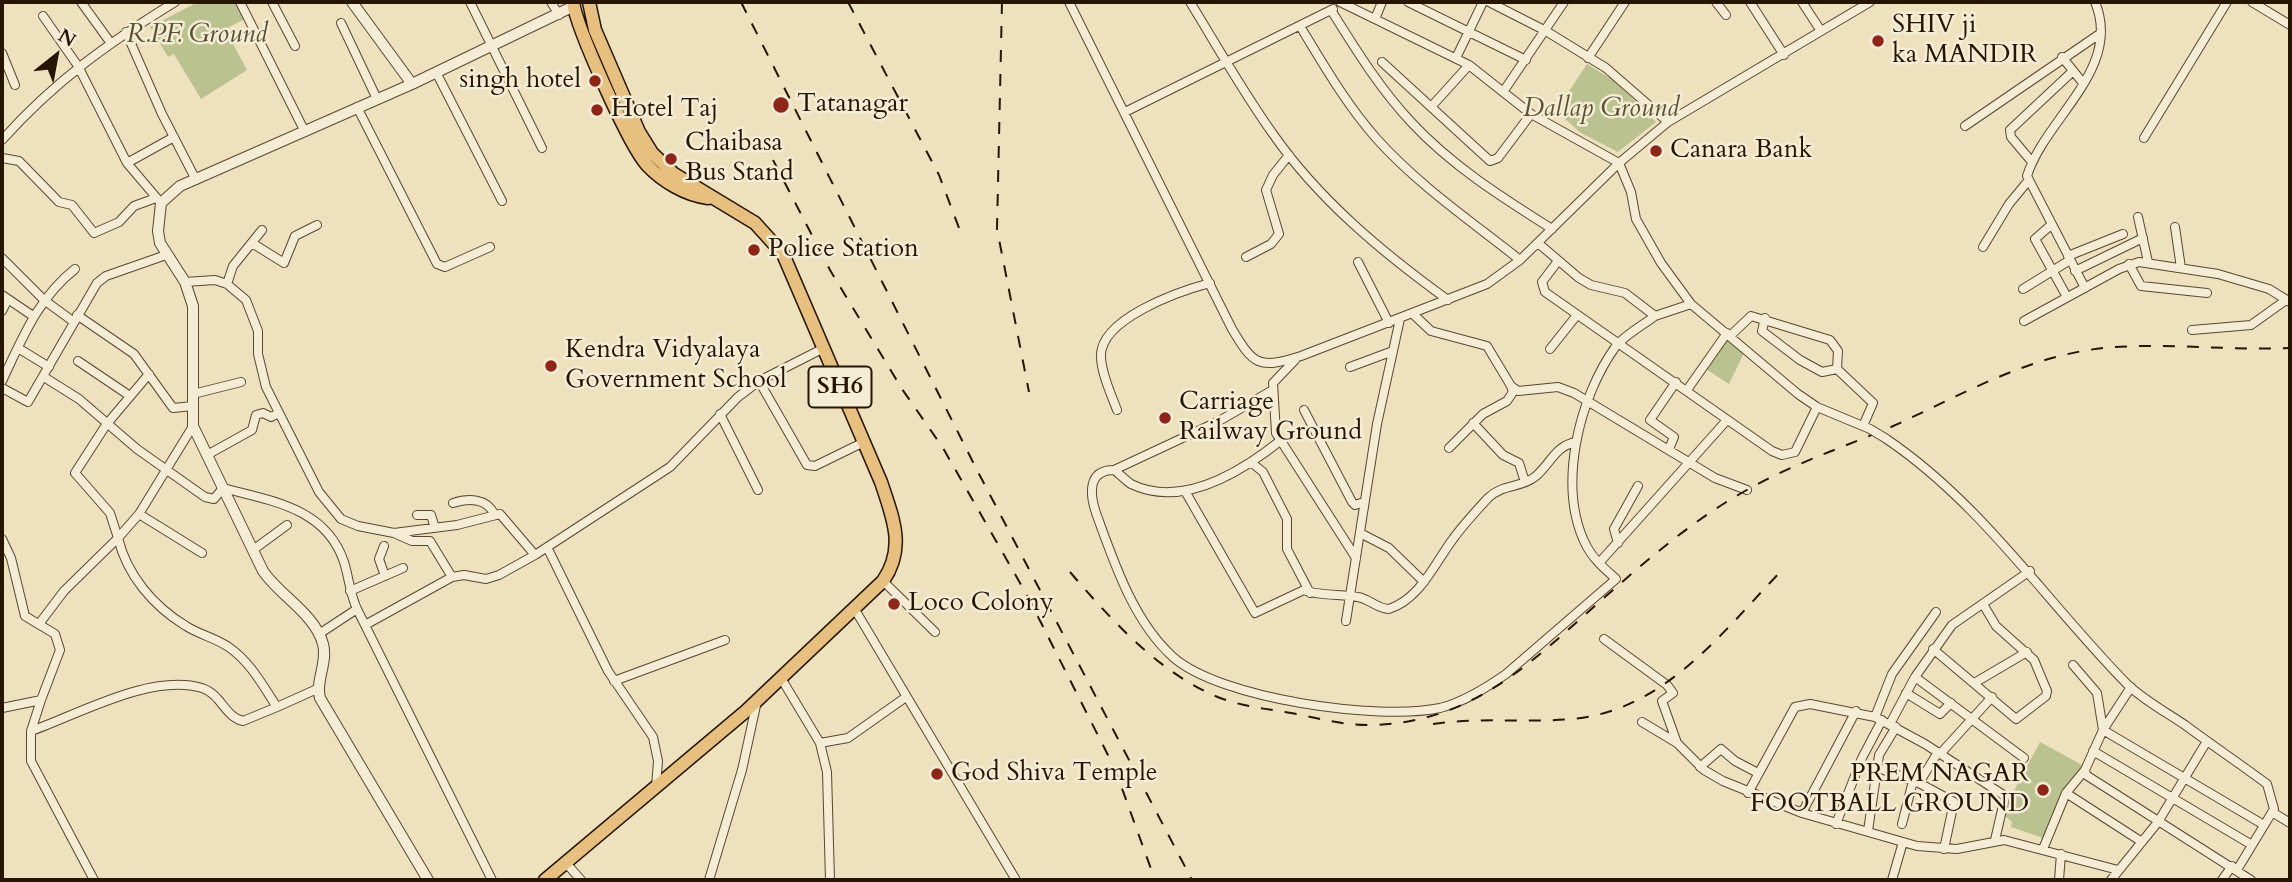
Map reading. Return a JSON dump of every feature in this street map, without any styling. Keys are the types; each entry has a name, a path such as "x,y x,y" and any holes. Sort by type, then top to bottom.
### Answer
{"main road":[{"name":"SH6","path":"545,880 757,701 883,581 893,567 897,534 864,442 783,254 755,223 674,174 652,153 639,132 595,30 589,2"},
{"name":"SH6","path":"573,4 586,41 644,162 671,184 715,199"}],"street":[{"path":"80,2 110,42"},
{"path":"2,140 46,93 78,66 110,42 175,2"},
{"path":"240,2 305,132"},
{"path":"272,2 295,46"},
{"path":"352,2 412,84"},
{"path":"470,2 542,148"},
{"path":"551,2 559,15"},
{"path":"1069,2 1232,329 1253,360 1275,364 1390,323 1487,284 1520,260 1619,163 1668,122 1870,2"},
{"path":"1190,2 1289,155 1364,234 1448,300"},
{"path":"1375,19 1382,2"},
{"path":"1408,2 1526,60"},
{"path":"1456,58 1483,2"},
{"path":"1489,2 1546,31 1588,58 1627,85 1668,122"},
{"path":"1503,92 1564,2"},
{"path":"1588,58 1625,2"},
{"path":"1716,2 1726,15"},
{"path":"1750,2 1784,55"},
{"path":"1802,2 1821,31"},
{"path":"1983,247 2009,204 2028,181 2032,162 2083,83 2097,56 2101,33 2095,2"},
{"path":"2144,138 2227,2"},
{"path":"2252,2 2290,25"},
{"path":"1125,112 1228,63 1342,3 1469,65 1531,114 1619,163 1632,192 1636,219 1661,263 1691,304 1798,394 1817,407 1866,427 1885,438 1923,467 2029,571 2082,637 2130,687 2267,784 2273,796 2272,812 2252,845 2222,880"},
{"path":"2,158 19,161 59,202 72,205 94,233 120,222 134,206 159,200 196,180 412,84 491,44 559,15 573,4"},
{"path":"1331,10 1376,79 1414,125 1475,178 1552,229"},
{"path":"43,16 78,66 127,163 159,200 158,231 166,254 185,282 194,318 194,426 253,550 275,588 308,618 319,634 325,659 317,689 428,880"},
{"path":"341,23 377,99"},
{"path":"1300,26 1343,96 1374,136 1429,189 1520,260"},
{"path":"126,32 196,180"},
{"path":"1965,126 2062,57 2101,33"},
{"path":"2,53 15,85"},
{"path":"2062,57 2083,83"},
{"path":"1382,62 1490,161 1498,158 1531,114"},
{"path":"1431,107 1469,65"},
{"path":"2032,162 2011,137 2010,130 2073,71"},
{"path":"436,72 502,201"},
{"path":"357,107 437,264 445,267 490,247"},
{"path":"127,163 174,137"},
{"path":"1246,257 1271,244 1279,234 1266,190 1273,175 1289,155"},
{"path":"2028,181 2085,288"},
{"path":"2138,217 2148,262"},
{"path":"252,243 284,263 295,236 317,225"},
{"path":"2051,225 2035,239 2067,297"},
{"path":"2175,227 2181,268"},
{"path":"228,284 233,266 262,230"},
{"path":"2023,289 2069,258 2123,234"},
{"path":"2075,271 2143,238"},
{"path":"1538,243 1591,285 1625,293 1655,316"},
{"path":"2,387 27,402 44,377 89,294 106,276 166,254"},
{"path":"2,258 44,300 125,346 173,408 193,406"},
{"path":"1558,261 1542,287 1617,345 1688,390 1772,451 1790,455 1801,444 1817,407"},
{"path":"1358,262 1390,323"},
{"path":"2024,321 2129,264 2148,262 2218,274 2258,286 2288,301 2251,326 2192,330"},
{"path":"2129,264 2138,284 2145,288 2207,293"},
{"path":"2,380 33,316 44,300 75,269"},
{"path":"185,282 202,279 228,284 252,311 258,331 260,370 319,492 341,519 358,526 394,533 412,541 430,541 452,577"},
{"path":"1116,410 1101,358 1105,341 1129,319 1164,297 1210,283"},
{"path":"2,311 5,297 33,316"},
{"path":"1271,391 1219,421 1097,477 1092,482 1090,496 1116,566 1143,620 1174,658 1197,673 1226,685 1295,701 1353,709 1413,712 1441,707 1464,699 1506,674 1616,579 1599,563 1582,537 1576,513 1576,442 1586,400 1617,345 1655,316 1691,304"},
{"path":"1413,314 1431,331 1487,346 1513,392 1507,401 1473,423 1449,448"},
{"path":"1550,349 1577,315"},
{"path":"1688,390 1728,335 1746,317 1765,318 1830,340 1838,351 1837,369 1873,403 1866,427"},
{"path":"1765,318 1762,331 1788,352 1822,372 1837,369"},
{"path":"1346,621 1377,424 1400,319"},
{"path":"18,348 49,367"},
{"path":"365,625 452,577 464,575 486,579 499,575 535,555 670,467 720,414 759,381 824,348"},
{"path":"1350,367 1393,351"},
{"path":"1301,356 1278,376 1271,391 1276,433 1356,558"},
{"path":"78,361 130,396"},
{"path":"149,374 106,425 75,473 110,513 122,556 142,588 185,626 214,639 241,657 277,707"},
{"path":"44,377 79,399 106,425 166,471 211,500 223,488"},
{"path":"759,381 807,465 815,466 864,442"},
{"path":"193,394 241,382"},
{"path":"1669,449 1674,437 1650,419 1676,382"},
{"path":"1511,386 1518,391 1558,387 1586,400 1715,478 1746,490"},
{"path":"1304,410 1352,502 1355,505 1364,502"},
{"path":"207,455 253,430 256,415 263,413 271,417 279,413"},
{"path":"720,414 758,490"},
{"path":"1599,563 1727,420"},
{"path":"1473,423 1503,455 1519,463 1524,482"},
{"path":"39,624 64,590 139,514 194,426"},
{"path":"1114,470 1126,481 1143,488 1167,493 1185,491 1252,463 1280,441"},
{"path":"1185,491 1253,612 1300,591 1350,597 1389,609 1403,603 1423,582 1460,530 1489,497 1498,490 1524,482 1543,470 1560,447 1576,442"},
{"path":"1252,463 1264,472 1287,519 1287,549 1311,594"},
{"path":"1618,543 1614,529 1638,485"},
{"path":"223,488 300,511 319,522 328,533 345,563 357,610 492,880"},
{"path":"453,503 467,498 485,502 494,514"},
{"path":"139,514 202,552"},
{"path":"394,533 472,522 494,514 505,517 535,555"},
{"path":"416,516 431,515 435,528"},
{"path":"328,533 341,519"},
{"path":"253,550 287,526"},
{"path":"1360,533 1389,548 1423,582"},
{"path":"2,539 8,547 25,616 55,634 60,650 31,731 31,761 94,880"},
{"path":"384,546 379,559 385,576"},
{"path":"547,547 614,681 653,737 658,761 656,787"},
{"path":"350,591 403,568"},
{"path":"1836,824 1862,758 1933,649 1952,625 2029,571"},
{"path":"883,581 935,632"},
{"path":"1933,649 1976,682 2016,719 2046,696 2048,691 2038,668 2027,652 1996,626 1983,604"},
{"path":"854,608 1016,880"},
{"path":"319,634 357,610"},
{"path":"1868,831 1892,674 1936,612"},
{"path":"1604,639 1667,685 1673,693 1662,701 1677,743"},
{"path":"614,681 725,640"},
{"path":"1976,682 2027,652"},
{"path":"2073,665 2096,693 2103,730 2264,825"},
{"path":"781,677 820,743 830,802 831,880"},
{"path":"1915,677 2024,758"},
{"path":"31,731 114,699 164,686 184,685 214,693 230,715 243,721 317,689"},
{"path":"2043,849 2066,793 2085,770 2103,730 2130,687"},
{"path":"1906,693 1940,715 1951,703"},
{"path":"820,743 848,738 906,697"},
{"path":"1902,824 1916,782 1939,753 1992,697"},
{"path":"2,709 41,700"},
{"path":"709,880 742,770 757,701"},
{"path":"1748,793 1786,718 1800,704 1856,711 1886,722 2005,797 1995,841"},
{"path":"1802,813 1856,711"},
{"path":"1643,722 1677,743 1700,766 1748,793 1836,824 1903,842 1944,849 1995,841 2043,849 2118,870"},
{"path":"2111,880 2158,822 2207,741"},
{"path":"1700,766 1721,749 1735,761 1758,773"},
{"path":"2093,751 2252,845"},
{"path":"1876,767 1916,782 1954,802 1944,849"},
{"path":"2085,770 2088,777 2251,880"},
{"path":"2066,793 2142,842"},
{"path":"2272,812 2290,823"},
{"path":"1892,880 1903,842"},
{"path":"2059,880 2061,854"},
{"path":"566,863 582,880"}],"green space":[{"name":"R.P.F. Ground","path":"198,2 238,2 247,18 225,29 247,70 201,99 174,54 168,57 150,27"},
{"name":"Dallap Ground","path":"1587,64 1616,82 1656,122 1618,152 1581,133 1556,111"},
{"path":"1728,337 1745,351 1729,384 1706,369"},
{"name":"PREM NAGAR FOOTBALL GROUND","path":"2040,742 2084,766 2046,839 2011,827 2012,822 2002,813"}],"railway":[{"path":"741,2 978,472 1192,880"},
{"path":"848,2 939,175 959,228"},
{"path":"1002,2 997,229 1029,392"},
{"path":"773,160 830,270 902,389 943,448 1028,597 1115,769 1155,880"},
{"path":"1070,572 1103,609 1159,662 1180,677 1223,699 1352,724 1411,721 1445,712 1505,681 1677,537 1745,491 1994,379 2048,359 2104,348 2290,348"},
{"path":"1433,724 1572,719 1605,713 1636,701 1690,664 1784,568"}],"place":[{"name":"SHIV ji ka MANDIR","path":"1878,41"},
{"name":"singh hotel","path":"595,81"},
{"name":"Tatanagar","path":"781,105"},
{"name":"Hotel Taj","path":"597,110"},
{"name":"Canara Bank","path":"1656,151"},
{"name":"Chaibasa Bus Stand","path":"671,159"},
{"name":"Police Station","path":"754,250"},
{"name":"Kendra Vidyalaya Government School","path":"551,366"},
{"name":"Carriage Railway Ground","path":"1165,418"},
{"name":"Loco Colony","path":"894,604"},
{"name":"God Shiva Temple","path":"937,774"},
{"name":"PREM NAGAR FOOTBALL GROUND","path":"2043,790"}]}
